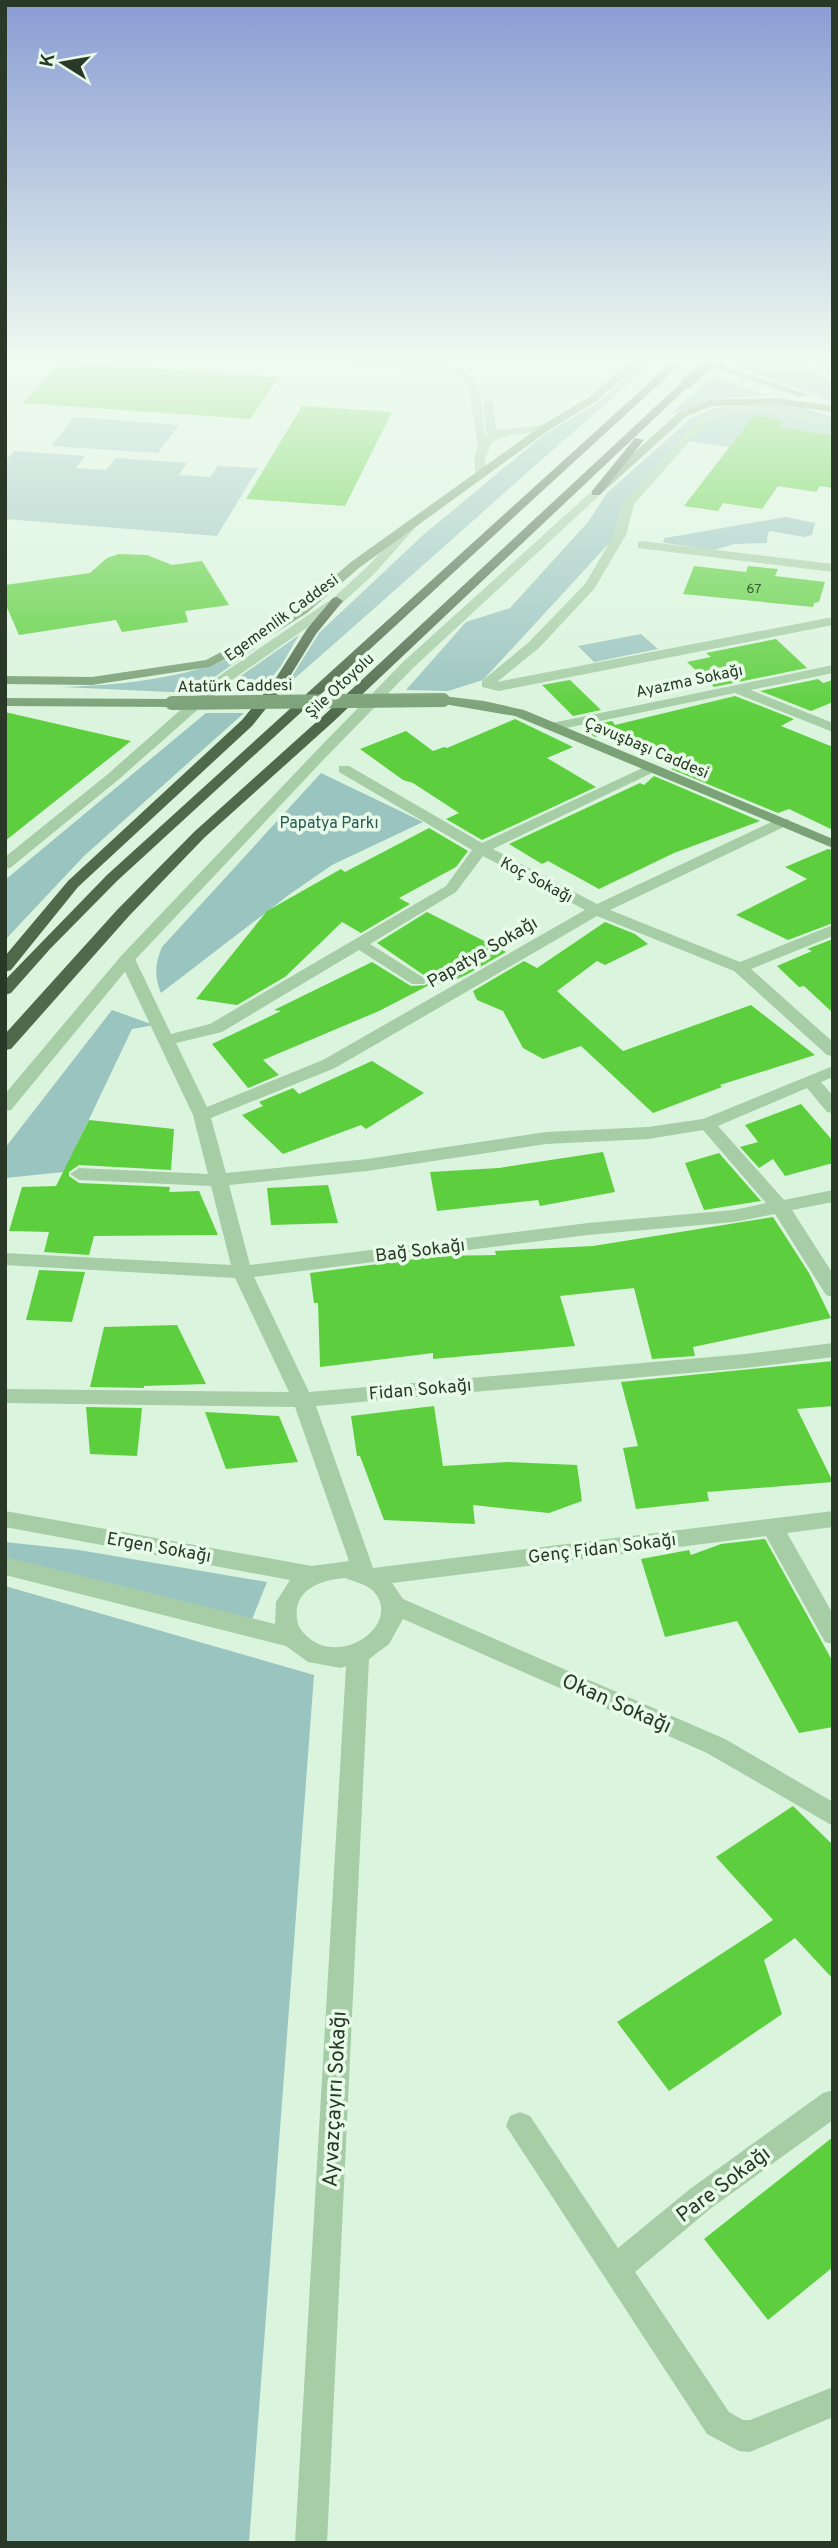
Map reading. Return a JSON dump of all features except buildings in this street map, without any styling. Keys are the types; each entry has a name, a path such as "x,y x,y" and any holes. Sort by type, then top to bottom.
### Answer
{"highway":[{"name":"Şile Otoyolu","path":"5,990 112,878 547,481"},
{"name":"Şile Otoyolu","path":"5,1045 124,913 199,835 328,719 582,481"},
{"path":"596,493 606,481"},
{"path":"5,967 74,884 247,723 279,683 311,632 337,601"}],"main road":[{"path":"5,680 92,681 209,663 251,642 303,610 355,565 472,481"},
{"path":"596,493 609,481"},
{"name":"Atatürk Caddesi","path":"5,696 27,700"},
{"name":"Çavuşbaşı Caddesi","path":"443,700 519,713 833,844"},
{"name":"Atatürk Caddesi","path":"5,702 443,700"}],"street":[{"path":"648,481 628,503 620,535 590,586 534,645 487,684 499,687 833,621"},
{"path":"5,1106 127,959 408,665 596,493"},
{"name":"Egemenlik Caddesi","path":"5,865 113,777 224,679 337,601 370,571 410,527"},
{"path":"642,545 833,568"},
{"name":"Ayazma Sokağı","path":"552,727 833,669"},
{"path":"734,688 833,728"},
{"path":"166,1040 216,1028 451,888 481,849 651,768"},
{"name":"Koç Sokağı","path":"344,769 481,849 596,911 740,968"},
{"name":"Papatya Sokağı","path":"202,1115 329,1064 572,922 783,822"},
{"path":"833,930 740,968 833,1051"},
{"name":"Papatya Sokağı","path":"358,943 418,981"},
{"path":"127,959 202,1115 242,1272 303,1400 367,1575"},
{"path":"79,1174 220,1180 367,1165 546,1138 648,1133 707,1124 833,1071"},
{"path":"810,1080 833,1108"},
{"path":"707,1124 780,1207 833,1290"},
{"name":"Bağ Sokağı","path":"5,1259 242,1272 588,1229 733,1216 833,1196"},
{"name":"Fidan Sokağı","path":"5,1396 303,1400 746,1361 833,1350"},
{"name":"Ergen Sokağı","path":"5,1519 313,1575"},
{"name":"Genç Fidan Sokağı","path":"367,1575 833,1519"},
{"path":"772,1527 833,1634"},
{"path":"5,1566 292,1638"},
{"path":"347,1569 367,1575 388,1592 393,1605 393,1620 387,1634 375,1646 340,1658 321,1656 304,1649 292,1638 285,1624 285,1609 289,1596 299,1584 313,1575 329,1570 347,1569"},
{"name":"Okan Sokağı","path":"393,1605 716,1746 833,1815"},
{"name":"Ayvazçayırı Sokağı","path":"311,2543 358,1654"},
{"name":"Pare Sokağı","path":"615,2269 700,2199 833,2103"},
{"path":"520,2126 710,2413 729,2431 750,2436 833,2402"}],"green space":[{"path":"5,481 250,481 217,536 5,519"},
{"path":"488,481 518,481 286,686 319,633 422,536"},
{"path":"621,481 648,481 621,508 613,539 483,680 448,691 406,690 466,622 510,608 588,522 607,493"},
{"path":"786,517 815,523 812,535 804,537 771,531 768,532 767,543 734,544 714,550 663,541 665,538"},
{"path":"641,634 658,649 594,662 578,646"},
{"path":"299,635 281,666 261,691 218,692"},
{"path":"257,647 192,693 62,687 162,678 209,666"},
{"path":"206,713 244,713 84,856 5,940 5,880"},
{"name":"Papatya Parkı","path":"321,773 423,822 332,865 161,993 156,970 162,947"},
{"path":"112,1010 154,1025 132,1029 64,1172 5,1178 5,1148"},
{"path":"5,1542 79,1550 267,1582 251,1622 5,1558"},
{"path":"5,1586 314,1675 249,2543 5,2543"}]}
